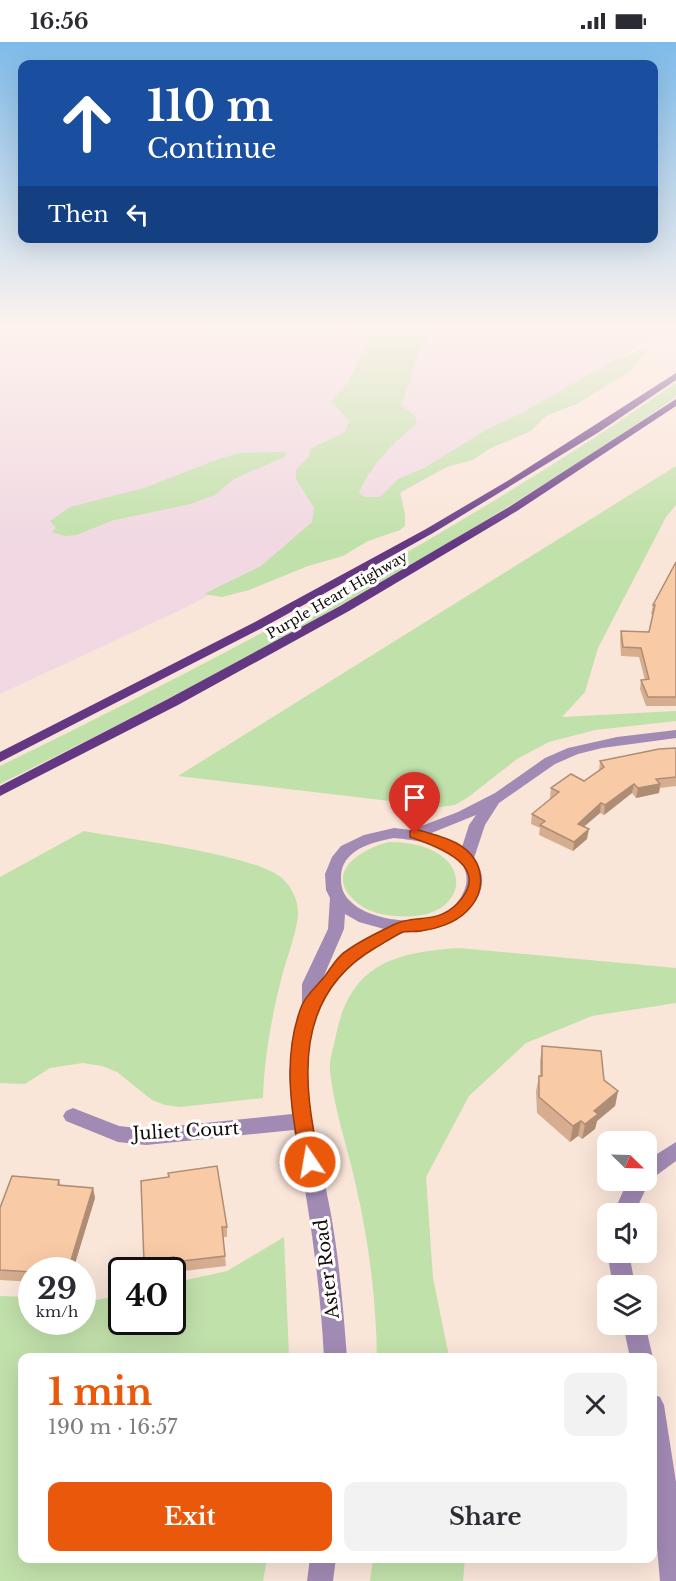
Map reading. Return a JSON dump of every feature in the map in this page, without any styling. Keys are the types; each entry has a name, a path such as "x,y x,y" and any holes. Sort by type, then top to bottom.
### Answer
{"main road":[{"name":"Purple Heart Highway","path":"0,758 236,638 422,535 585,437 645,397"},
{"name":"Purple Heart Highway","path":"0,792 144,718 387,584 567,476 676,402"}],"street":[{"path":"415,834 444,843 466,858 473,871 475,885 471,898 460,910 443,920 423,926 401,927 364,918 349,909 338,898 332,885 332,872 347,849 376,836 415,834 459,817 493,800 535,770 581,747 602,742 676,734"},
{"path":"466,858 477,825 493,800"},
{"name":"Aster Road","path":"336,1353 332,1287 320,1204 302,1121 298,1073 303,1031 310,1005 311,984 336,929 338,898"},
{"name":"Aster Road","path":"310,1005 349,956 401,927"},
{"name":"Juliet Court","path":"73,1116 118,1134 146,1137 302,1121"},
{"path":"657,1164 671,1152"},
{"path":"637,1335 641,1353"},
{"path":"657,1438 667,1504 673,1581"},
{"path":"320,1581 322,1563"}],"shaded area":[{"path":"0,397 560,397 490,442 314,543 172,614 0,694"}],"green space":[{"path":"335,397 404,397 401,405 415,416 417,423 376,464 359,493 365,497 380,497 398,479 424,468 491,427 550,397 589,397 546,416 531,431 489,449 473,460 447,467 400,492 405,526 400,530 368,541 343,556 308,566 249,590 222,597 204,594 261,566 312,522 314,508 296,479 296,470 309,456 310,449 345,432 349,421 331,401"},
{"path":"655,397 676,397 513,504 345,603 173,696 0,784 0,766 174,679 345,587 430,539 595,437"},
{"path":"240,453 287,453 284,457 234,479 215,495 191,504 114,520 76,535 65,536 52,532 56,528 50,521 70,507 144,488"},
{"path":"676,466 676,505 666,517 598,648 585,692 562,717 676,711 676,721 595,730 549,742 517,759 467,798 455,805 441,807 178,776"},
{"path":"84,831 188,848 245,862 267,869 282,878 289,886 296,900 298,915 272,1021 263,1098 180,1107 165,1105 152,1100 117,1072 102,1066 83,1063 50,1068 25,1084 0,1083 0,877"},
{"path":"389,842 419,846 440,855 452,868 456,882 452,896 441,908 422,915 385,915 363,907 354,900 343,880 345,870 350,862 359,855"},
{"path":"460,948 676,968 676,1003 592,1016 526,1043 469,1096 426,1177 433,1278 448,1353 377,1353 368,1250 361,1207 332,1086 330,1067 332,1053 343,1011 353,992 365,977 380,966 397,958"},
{"path":"284,1237 289,1353 18,1353 18,1563 266,1563 263,1581 0,1581 0,1296 18,1297 18,1335 96,1335 96,1300 108,1298 108,1335 186,1335 186,1280 227,1271"},
{"path":"372,1563 465,1563 463,1581 370,1581"}],"building":[{"path":"676,562 676,697 648,697 641,680 649,679 641,648 623,647 621,631 649,632 655,605 653,605"},
{"path":"676,748 676,777 656,779 660,784 638,788 634,784 605,805 601,803 578,824 589,829 574,842 540,825 545,821 532,814 559,792 551,788 571,774 584,781 604,767 600,761 659,749"},
{"path":"542,1046 601,1051 604,1080 618,1091 594,1111 598,1114 585,1124 581,1121 573,1126 539,1097"},
{"path":"217,1166 227,1227 222,1227 225,1256 186,1261 186,1257 144,1257 141,1181 169,1177 168,1173"},
{"path":"12,1176 59,1180 58,1185 93,1188 72,1257 18,1257 18,1271 0,1270 0,1208"}],"route":[{"path":"310,1162 302,1121 298,1073 303,1031 310,1005 349,956 364,946 401,927 423,926 443,920 460,910 471,898 475,885 473,871 466,858 453,847 435,838 415,834"}]}
